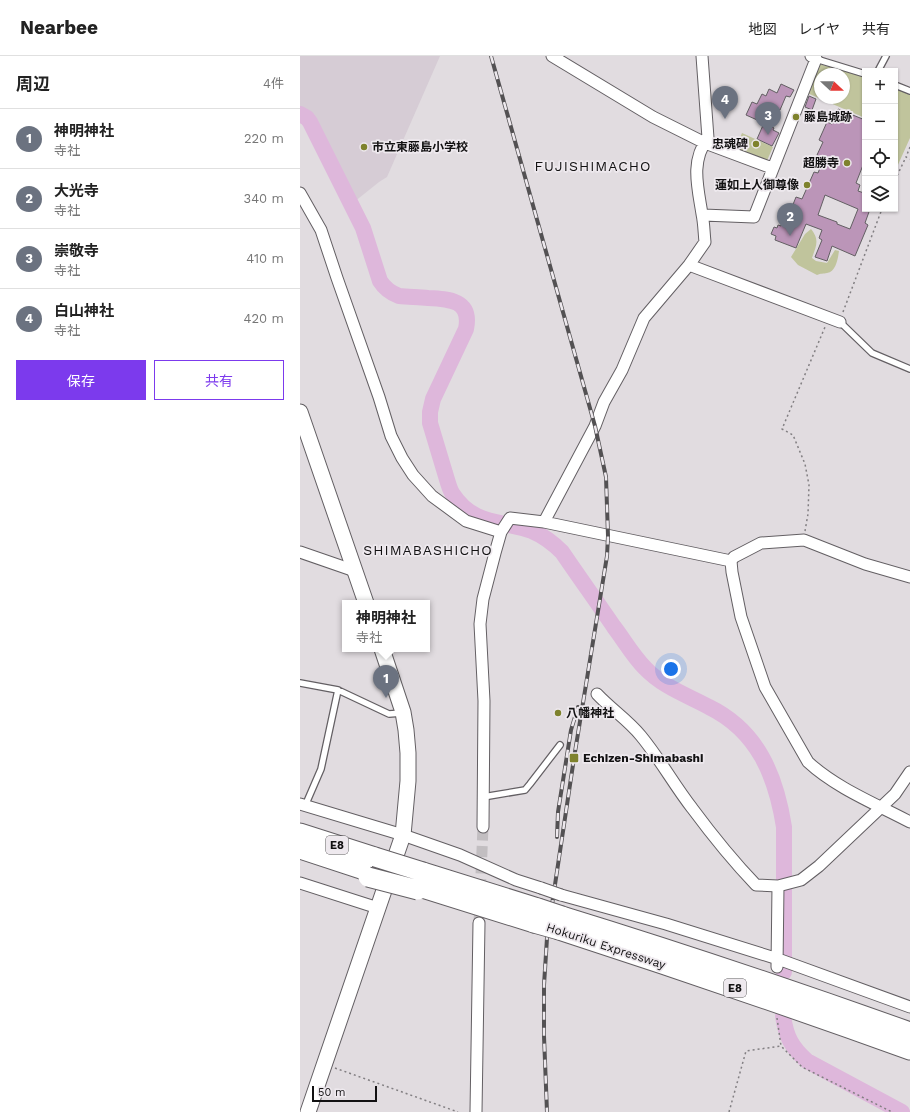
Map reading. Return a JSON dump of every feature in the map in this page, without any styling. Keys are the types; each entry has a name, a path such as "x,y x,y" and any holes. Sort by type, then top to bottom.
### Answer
{"highway":[{"name":"Hokuriku Expressway","path":"300,833 371,869"},
{"name":"Hokuriku Expressway","path":"300,849 560,923 675,951 910,1032"},
{"path":"300,858 371,869"},
{"name":"Hokuriku Expressway","path":"420,883 467,902 536,916"},
{"name":"Hokuriku Expressway","path":"560,923 670,966 783,1004 910,1050"}],"street":[{"path":"552,56 653,117 705,143 772,168"},
{"path":"544,522 594,426 604,402 622,370 644,318 689,265 705,242 703,215 696,184 698,159 708,138 702,56"},
{"path":"703,215 754,217 814,57"},
{"path":"300,193 322,230 391,436 402,458 413,475 432,496 466,521 504,527"},
{"path":"689,265 840,322"},
{"path":"300,412 365,600"},
{"path":"483,827 484,694 480,624 483,599 504,527 510,518 544,522 731,562"},
{"path":"910,577 865,564 804,540 761,544 734,557 731,562 741,617 765,687 808,762 837,783 910,822"},
{"path":"300,552 355,571"},
{"path":"308,1112 403,835 407,798 408,754 403,712 383,652"},
{"path":"597,694 618,712 640,735 691,807 730,858 756,885 782,886 802,880 895,794 910,772"},
{"path":"303,805 403,835 460,855 516,880 561,895 666,924 910,1007"},
{"path":"300,883 378,908"},
{"path":"781,962 782,886"},
{"path":"476,1112 478,923"}],"lane":[{"path":"880,68 886,56"},
{"path":"814,57 862,73"},
{"path":"898,86 910,91"},
{"path":"840,322 872,353 910,369"},
{"path":"300,683 338,690 389,714 403,712"},
{"path":"303,805 321,769 338,690"},
{"path":"483,797 525,790 560,745"}],"path":[{"path":"897,176 910,147"},
{"path":"906,158 910,159"},
{"path":"840,322 881,212"},
{"path":"804,540 808,514 809,492 805,464 793,435 782,429 829,318"},
{"path":"777,1014 781,1046 802,1067 892,1112"},
{"path":"729,1112 746,1051 781,1046"},
{"path":"324,1064 458,1112"}],"shaded area":[{"name":"市立東藤島小学校","path":"300,56 440,56 387,177 354,202 313,118 308,112 300,110"}],"green space":[{"path":"819,64 833,68 817,68"},
{"path":"850,73 862,76 862,117 833,104 850,104"},
{"path":"814,76 814,96 807,93"},
{"path":"898,89 910,95 910,138 898,165"},
{"path":"742,133 773,147 766,163 735,150"},
{"path":"811,229 816,236 816,246 812,258 816,261 827,263 835,250 839,251 836,264 830,272 817,275 798,265 791,257 805,234"}],"building":[{"path":"781,84 794,90 790,97 786,96 780,110 777,108 770,126 774,128 773,130 779,133 772,146 757,139 764,123 746,115 752,102 757,104 762,94 766,96 769,89 777,93"},
{"path":"809,96 814,98 812,110 805,107"},
{"path":"838,109 862,119 862,168 856,183 860,185 858,191 862,192 862,212 869,212 865,223 868,225 855,256 832,246 827,261 815,257 822,240 819,238 822,230 806,224 796,248 775,240 776,236 771,234 774,227 777,228 778,225 781,226 783,221 789,224 795,209 792,207 796,197 802,199 814,172 818,173 824,158 817,155 823,142 819,140 827,122 832,124","holes":["825,195 858,209 850,229 837,224 837,222 818,215"]}],"waterway":[{"path":"300,114 307,118 310,122 363,228 380,281 384,286 399,296 436,298 451,301 457,303 466,312 466,329 433,399 430,412 430,423 452,493 460,504 478,517 532,531 544,537 555,546 562,552 636,658 645,668 667,686 726,717 752,742 762,757 776,790 784,827 784,972"},
{"path":"783,1016 790,1041 807,1061 902,1112"}],"tunnel":[{"path":"479,923 483,827"}],"railway":[{"path":"491,56 595,426 606,477 608,536 607,556 574,758 547,938 544,985 544,1036 547,1112"},
{"path":"557,837 558,812 571,730 578,707"}],"place":[{"name":"藤島城跡","path":"796,117"},
{"name":"白山神社","path":"725,119"},
{"name":"崇敬寺","path":"768,135"},
{"name":"忠魂碑","path":"756,144"},
{"name":"市立東藤島小学校","path":"364,147"},
{"name":"超勝寺","path":"847,163"},
{"name":"蓮如上人御尊像","path":"807,185"},
{"name":"大光寺","path":"790,236"},
{"name":"神明神社","path":"386,698"},
{"name":"八幡神社","path":"558,713"},
{"name":"Echizen-Shimabashi","path":"574,758"}],"district":[{"name":"FUJISHIMACHO","path":"593,166"},
{"name":"SHIMABASHICHO","path":"428,550"}]}
